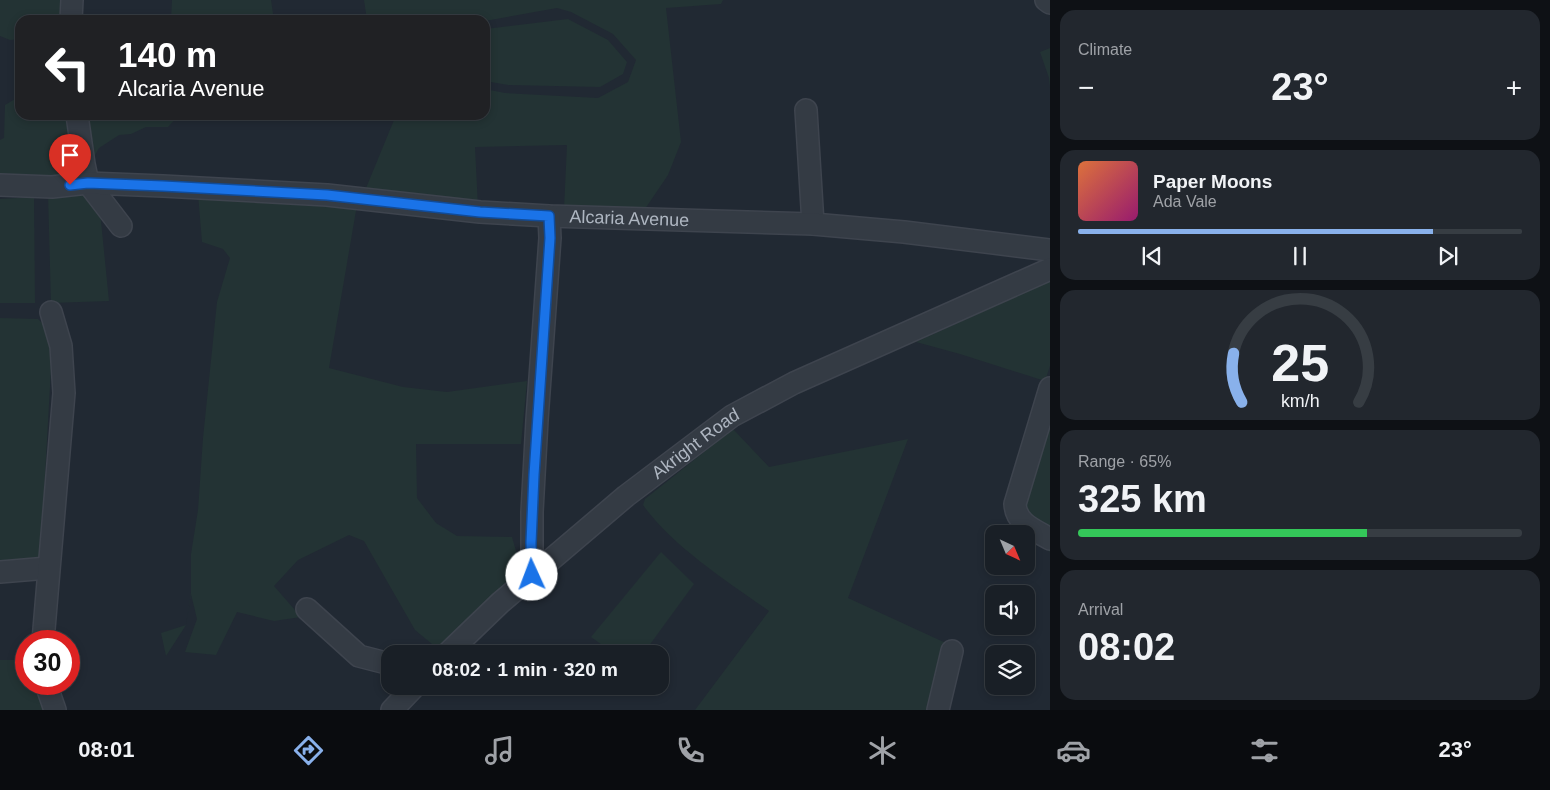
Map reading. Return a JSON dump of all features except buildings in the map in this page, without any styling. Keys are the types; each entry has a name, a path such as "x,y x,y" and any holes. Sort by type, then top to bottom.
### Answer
{"street":[{"path":"71,15 72,0"},
{"path":"1046,0 1050,3"},
{"path":"806,110 813,224"},
{"path":"78,120 88,183 121,226"},
{"name":"Alcaria Avenue","path":"0,185 52,187 88,183 327,195 480,212 549,216 813,224 904,232 1050,250"},
{"path":"532,575 533,503 550,238 549,216"},
{"name":"Akright Road","path":"456,645 500,602 626,496 732,416 794,383 1050,269"},
{"path":"44,630 64,393 61,346 51,312"},
{"path":"1050,388 1015,504 1019,519 1050,539"},
{"path":"0,572 48,568"},
{"path":"307,608 359,656 381,662"},
{"path":"938,710 952,651"},
{"path":"50,695 55,710"},
{"path":"392,710 406,695"}],"shaded area":[{"path":"0,0 72,0 67,15 15,15 15,40 10,40 0,36"},
{"path":"172,0 271,0 273,15 171,15"},
{"path":"364,0 723,0 721,4 666,8 681,142 668,175 643,212 564,209 567,145 475,147 478,207 364,193 394,120 490,120 490,90 505,93 598,98 628,82 636,60 613,34 571,12 557,8 490,20 490,15 366,15"},
{"path":"568,19 608,40 627,62 623,74 600,87 508,85 490,82 490,28"},
{"path":"1050,48 1050,88 1049,78 1040,52"},
{"path":"15,99 15,120 174,120 168,127 146,127 131,134 119,135 99,148 84,175 0,183 0,140 4,138 5,105"},
{"path":"98,191 109,301 51,303 48,193"},
{"path":"198,194 357,205 329,368 403,387 447,392 527,381 521,444 416,444 417,498 436,523 457,536 512,537 521,569 442,645 433,645 415,630 364,541 349,535 298,560 274,586 301,617 274,621 237,612 216,655 185,652 197,619 191,594 186,625 191,592 191,554 198,510 203,438 217,302 230,258 223,249 202,242"},
{"path":"34,197 35,303 0,303 0,199"},
{"path":"1050,281 1050,366 1045,381 916,342"},
{"path":"0,318 38,319 46,327 52,351 40,564 0,567"},
{"path":"1050,405 1050,552 1035,542 1035,525 1021,525 1019,522"},
{"path":"733,429 769,467 908,439 848,598 948,644 935,710 695,710 769,611 719,576 685,549 669,535 643,505 645,499"},
{"path":"661,552 694,584 650,645 602,645 591,637"},
{"path":"186,625 166,656 161,633"},
{"path":"0,660 15,660 15,695 43,695 48,710 0,710"}],"route":[{"path":"70,185 88,183 327,195 480,212 549,216 550,238 532,512 532,575"}]}
